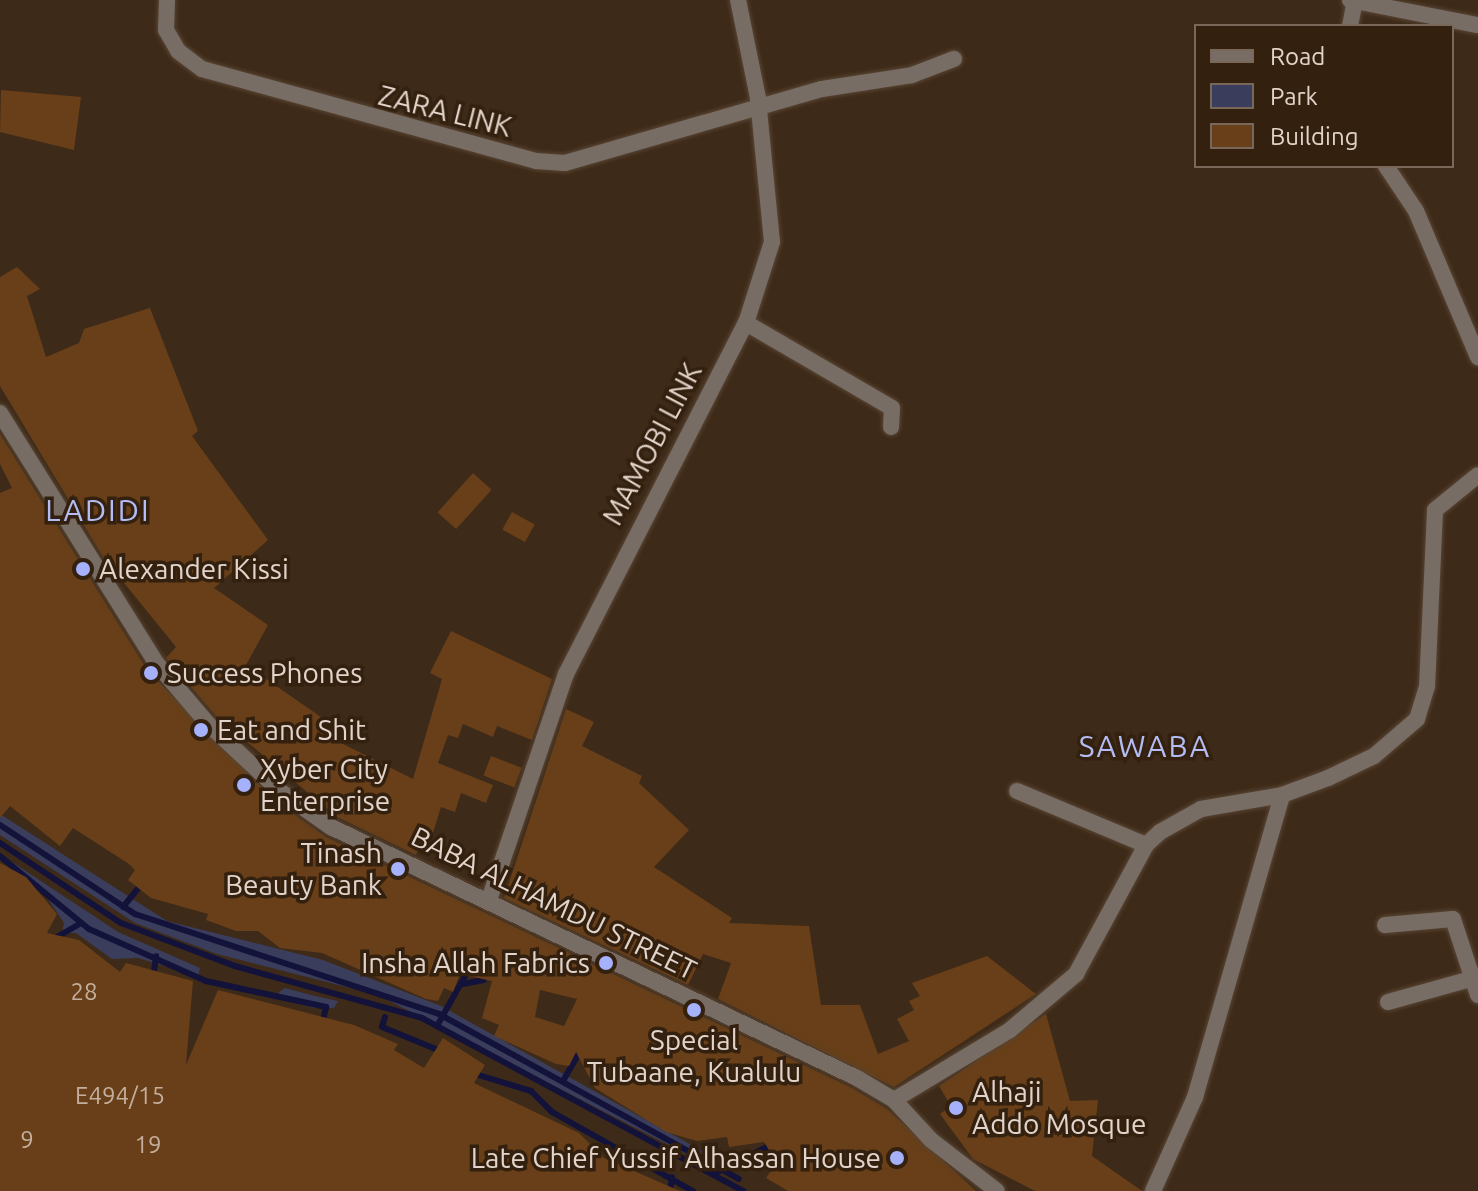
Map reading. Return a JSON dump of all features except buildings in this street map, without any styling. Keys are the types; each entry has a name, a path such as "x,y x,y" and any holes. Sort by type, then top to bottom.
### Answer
{"street":[{"name":"ZARA LINK","path":"167,0 166,30 178,51 202,69 536,161 565,163 954,59"},
{"name":"MAMOBI LINK","path":"490,897 526,775 566,674 746,323 772,242 758,109 738,0"},
{"path":"1351,24 1357,1 1478,25"},
{"path":"1387,168 1416,211 1478,357"},
{"path":"746,323 892,408 891,427"},
{"name":"BABA ALHAMDU STREET","path":"0,413 119,610 208,724 331,827 490,897 894,1100 931,1140 997,1191"},
{"path":"894,1100 1010,1030 1076,974 1146,845 1201,809 1282,795 1374,756 1417,719 1427,687 1435,510 1478,475"},
{"path":"1017,791 1146,845"},
{"path":"1153,1191 1204,1070 1282,795"},
{"path":"1385,925 1453,919 1478,995"},
{"path":"1388,1002 1474,978"}],"green space":[{"path":"0,814 167,921 323,960 441,1006 724,1163 715,1169 378,995 217,954 135,923 0,835"},
{"path":"0,854 118,932 200,968 198,976 138,958 112,959 76,933 62,933 64,923 40,887"},
{"path":"285,988 338,1001 334,1008 314,1008 283,1000 278,993"}],"waterway":[{"path":"0,825 135,914 439,1014 739,1179"},
{"path":"0,843 121,923 235,966 422,1018 743,1191"},
{"path":"0,856 89,929 206,981 326,1007 322,1025"},
{"path":"123,907 143,882"},
{"path":"50,941 81,923"},
{"path":"153,978 156,956"},
{"path":"437,1026 469,969"},
{"path":"463,984 484,980"},
{"path":"385,1017 382,1027 443,1052"},
{"path":"563,1081 581,1050"},
{"path":"472,1073 531,1091 552,1112 693,1191"},
{"path":"713,1174 771,1145"},
{"path":"670,1191 672,1177"}],"place":[{"name":"Alexander Kissi","path":"83,569"},
{"name":"Success Phones","path":"151,673"},
{"name":"Eat and Shit","path":"201,730"},
{"name":"Xyber City Enterprise","path":"244,785"},
{"name":"Tinash Beauty Bank","path":"398,869"},
{"name":"Insha Allah Fabrics","path":"606,963"},
{"name":"Special Tubaane, Kualulu","path":"694,1010"},
{"name":"Alhaji Addo Mosque","path":"956,1108"},
{"name":"Late Chief Yussif Alhassan House","path":"897,1158"}],"district":[{"name":"LADIDI","path":"98,510"},
{"name":"SAWABA","path":"1145,746"}]}
